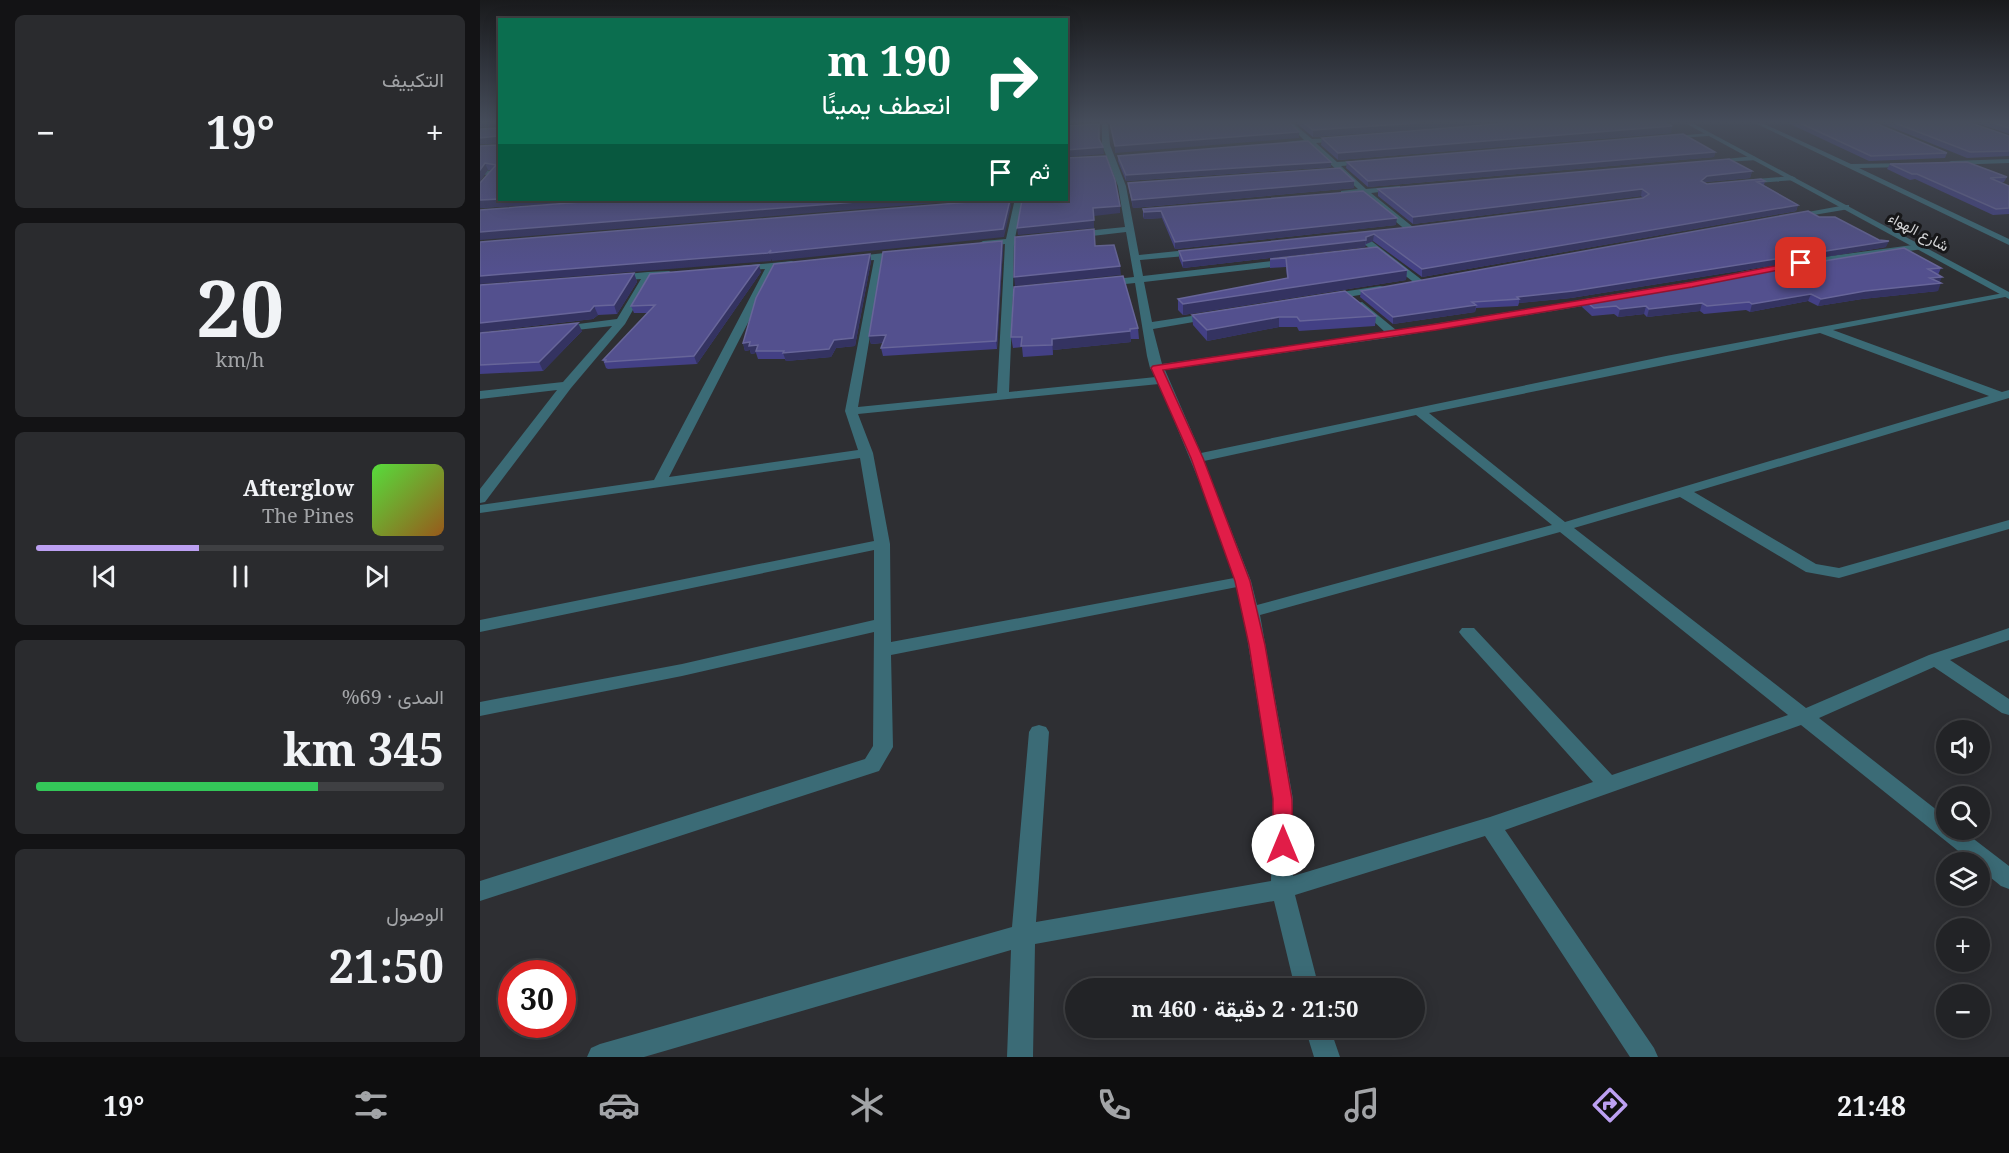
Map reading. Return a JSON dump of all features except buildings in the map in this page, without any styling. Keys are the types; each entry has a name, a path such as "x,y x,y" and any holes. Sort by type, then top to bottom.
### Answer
{"street":[{"path":"486,181 496,172"},
{"path":"1120,172 1127,185 1134,258 1159,374 1172,398 1197,458 1243,581 1251,612 1283,799 1282,888 1304,978"},
{"path":"1341,172 1410,229"},
{"name":"شارع الهواء","path":"1781,172 2007,295"},
{"path":"1862,172 2009,242"},
{"path":"1738,183 1791,178"},
{"path":"1340,194 1411,187"},
{"path":"981,203 1006,201"},
{"path":"1003,396 1010,241 1018,201"},
{"path":"1776,219 1846,207"},
{"path":"1070,235 1131,218"},
{"path":"1400,231 1421,228"},
{"path":"1346,236 1363,234 1380,251 1419,282"},
{"path":"974,245 1046,238"},
{"path":"1724,278 1816,261 1920,247"},
{"path":"1134,258 1205,251"},
{"path":"1369,253 1380,251"},
{"path":"843,260 915,252"},
{"path":"480,891 872,765 883,747 882,544 866,453 851,411 879,256"},
{"path":"1095,284 1300,261"},
{"path":"727,270 808,263"},
{"path":"660,481 772,266"},
{"path":"603,279 682,273"},
{"path":"480,499 567,385 621,322 648,275"},
{"path":"1408,284 1431,280"},
{"path":"1324,298 1386,288"},
{"path":"1007,293 1040,290"},
{"path":"1347,294 1394,334"},
{"path":"1197,458 1666,359 2007,295"},
{"path":"851,411 1003,396 1159,374 1610,298"},
{"path":"1149,326 1219,314"},
{"path":"551,330 621,322"},
{"path":"1823,330 2004,395"},
{"path":"480,395 567,385"},
{"path":"1251,612 1563,527 2004,395"},
{"path":"1420,412 2009,879"},
{"path":"480,508 866,453"},
{"path":"1683,492 1812,568 1839,573 2009,524"},
{"path":"480,626 882,544"},
{"path":"883,650 1243,581"},
{"path":"480,709 682,669 882,624"},
{"path":"1468,632 1608,785"},
{"path":"600,1057 1023,935 1282,888 1490,826 1804,717 1935,660 2009,634"},
{"path":"1935,660 2009,708"},
{"path":"1020,1057 1023,935 1039,732"},
{"path":"1490,826 1645,1057"},
{"path":"1321,1038 1327,1057"}],"route":[{"path":"1283,845 1283,799 1251,612 1243,581 1197,458 1172,398 1156,368 1436,327 1692,284 1801,263"}]}
